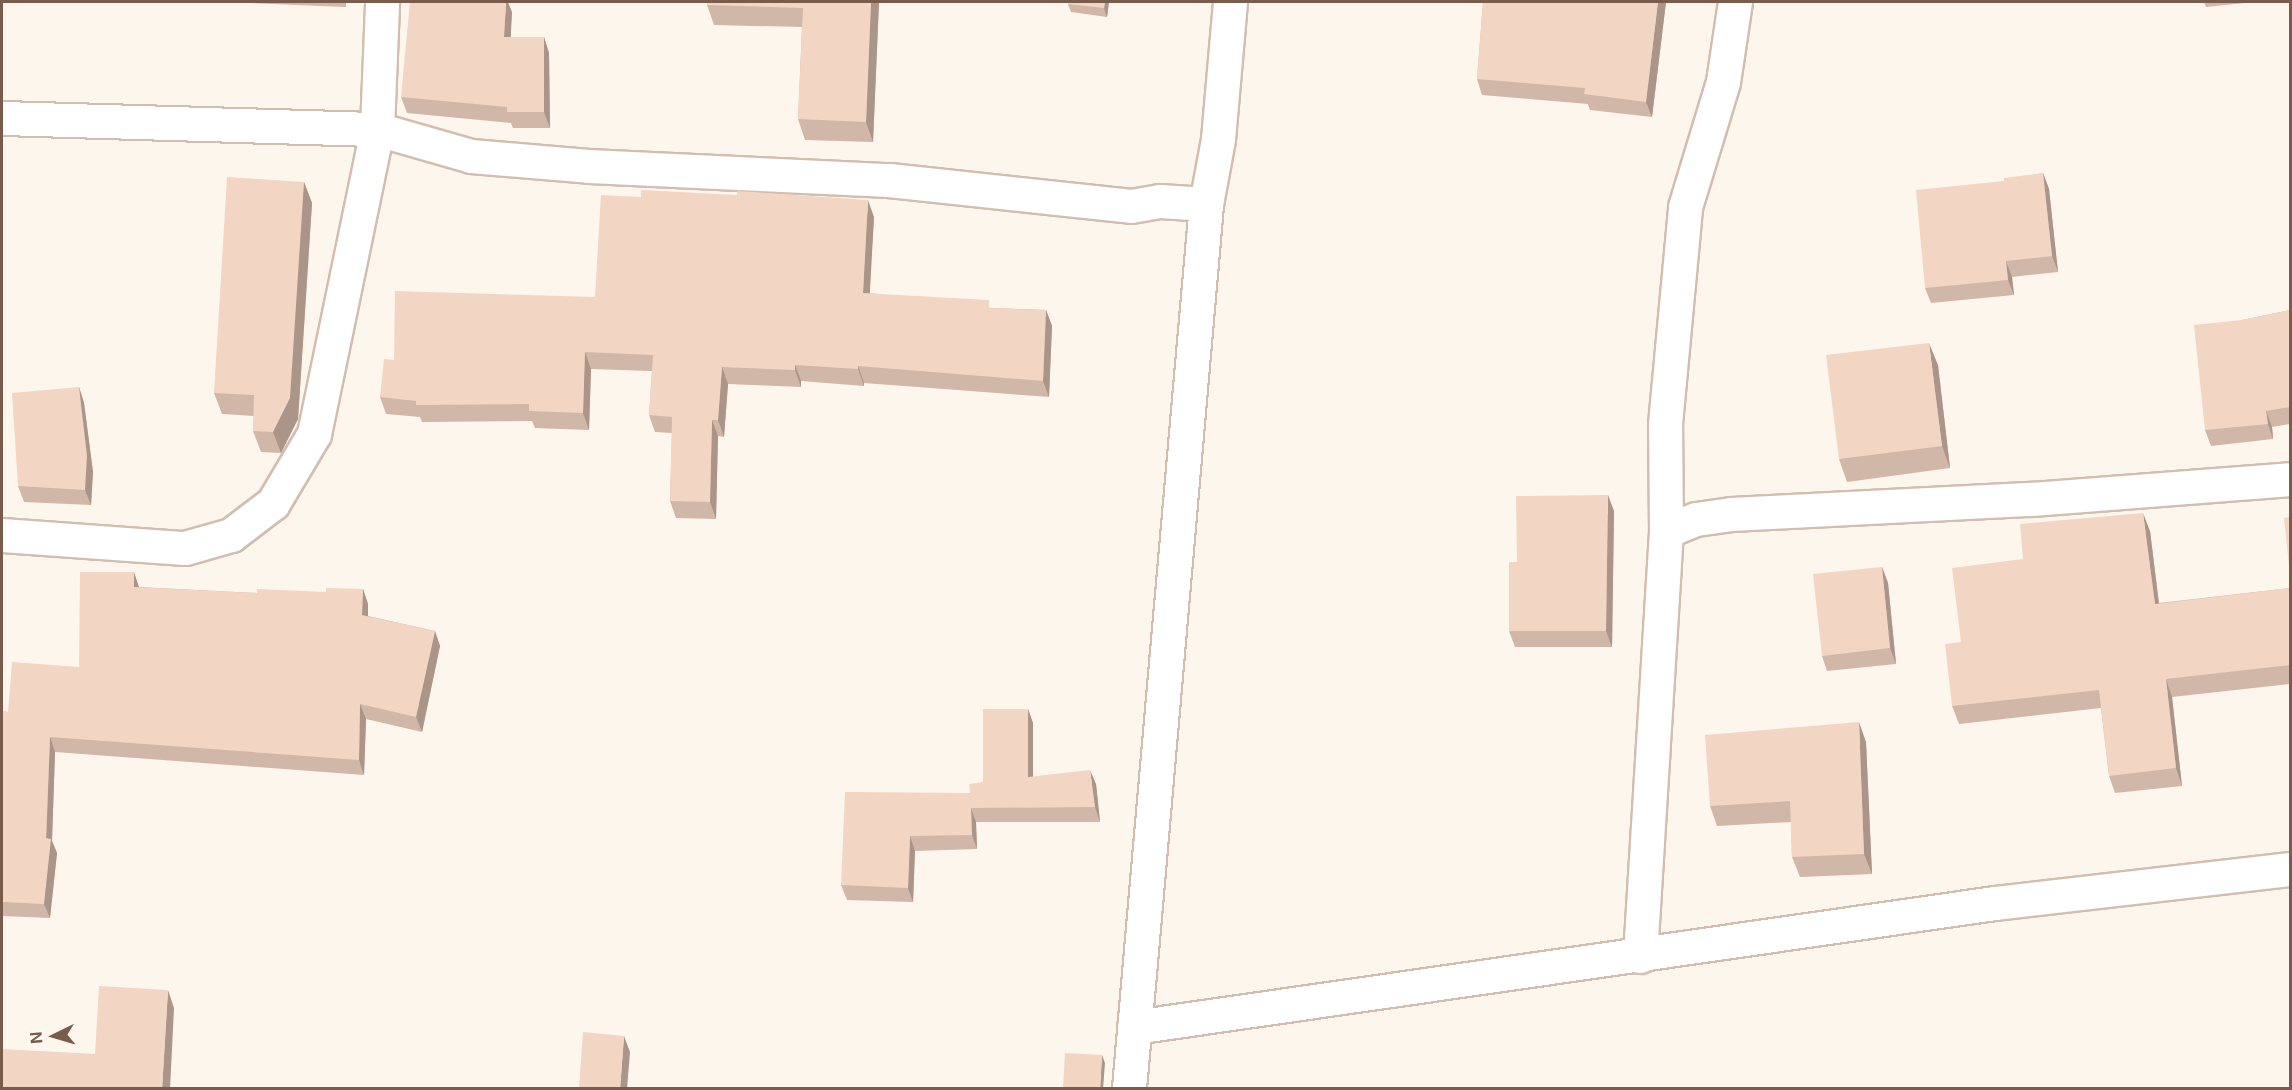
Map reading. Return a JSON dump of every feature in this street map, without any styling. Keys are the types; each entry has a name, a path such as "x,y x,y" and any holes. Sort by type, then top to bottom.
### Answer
{"street":[{"path":"2,535 185,548 231,535 273,502 314,434 377,129 382,2"},
{"path":"1129,1089 1206,204 1218,139 1230,2"},
{"path":"1640,956 1666,531 1665,424 1685,207 1723,82 1735,2"},
{"path":"2,118 377,129 471,156 889,180 1131,206 1160,201 1206,204"},
{"path":"1666,531 1696,519 1731,514 2032,499 2290,479"},
{"path":"1134,1027 1640,956 1995,903 2290,869"}],"building":[{"path":"410,2 506,2 504,37 544,37 544,112 507,112 507,107 401,97"},
{"path":"707,2 871,2 866,122 798,119 803,8 707,5"},
{"path":"1068,2 1105,2 1104,8 1068,4"},
{"path":"1483,2 1658,2 1646,102 1584,94 1585,88 1477,79"},
{"path":"2043,173 2052,256 2006,261 2008,280 1925,288 1916,190 2004,181 2004,178"},
{"path":"227,177 304,182 290,398 273,432 253,431 254,395 214,393"},
{"path":"641,190 737,195 737,191 868,200 863,293 989,300 989,308 1046,310 1043,381 858,366 858,369 795,365 795,370 722,367 718,420 712,420 710,502 670,501 672,417 649,415 653,355 585,352 583,413 529,411 529,404 416,405 416,401 380,397 384,359 394,360 395,291 595,297 601,195 641,197"},
{"path":"2290,310 2290,407 2266,411 2268,424 2205,430 2194,325 2242,320"},
{"path":"1929,343 1942,446 1839,459 1826,355"},
{"path":"79,387 87,456 85,490 18,486 12,393"},
{"path":"1608,495 1606,631 1509,631 1509,562 1517,562 1516,496"},
{"path":"2143,513 2155,604 2290,588 2290,665 2166,679 2176,768 2109,776 2099,690 1952,706 1945,644 1961,642 1952,568 2023,559 2020,524"},
{"path":"2290,517 2290,575 2284,518"},
{"path":"1882,567 1890,648 1822,656 1813,574"},
{"path":"80,572 134,572 134,587 257,593 257,589 326,592 326,588 363,589 362,615 435,631 416,717 360,704 359,760 50,737 46,838 51,839 44,904 2,902 2,711 8,712 12,662 79,667"},
{"path":"983,709 1028,709 1028,777 1090,770 1095,807 971,808 972,835 910,836 908,888 841,885 845,792 970,793 969,784 983,782"},
{"path":"1859,722 1864,854 1792,857 1790,801 1710,806 1705,735"},
{"path":"99,986 168,990 162,1089 2,1089 2,1049 95,1054"},
{"path":"583,1032 624,1036 620,1089 579,1089"},
{"path":"1065,1053 1102,1055 1100,1089 1063,1089"}]}
